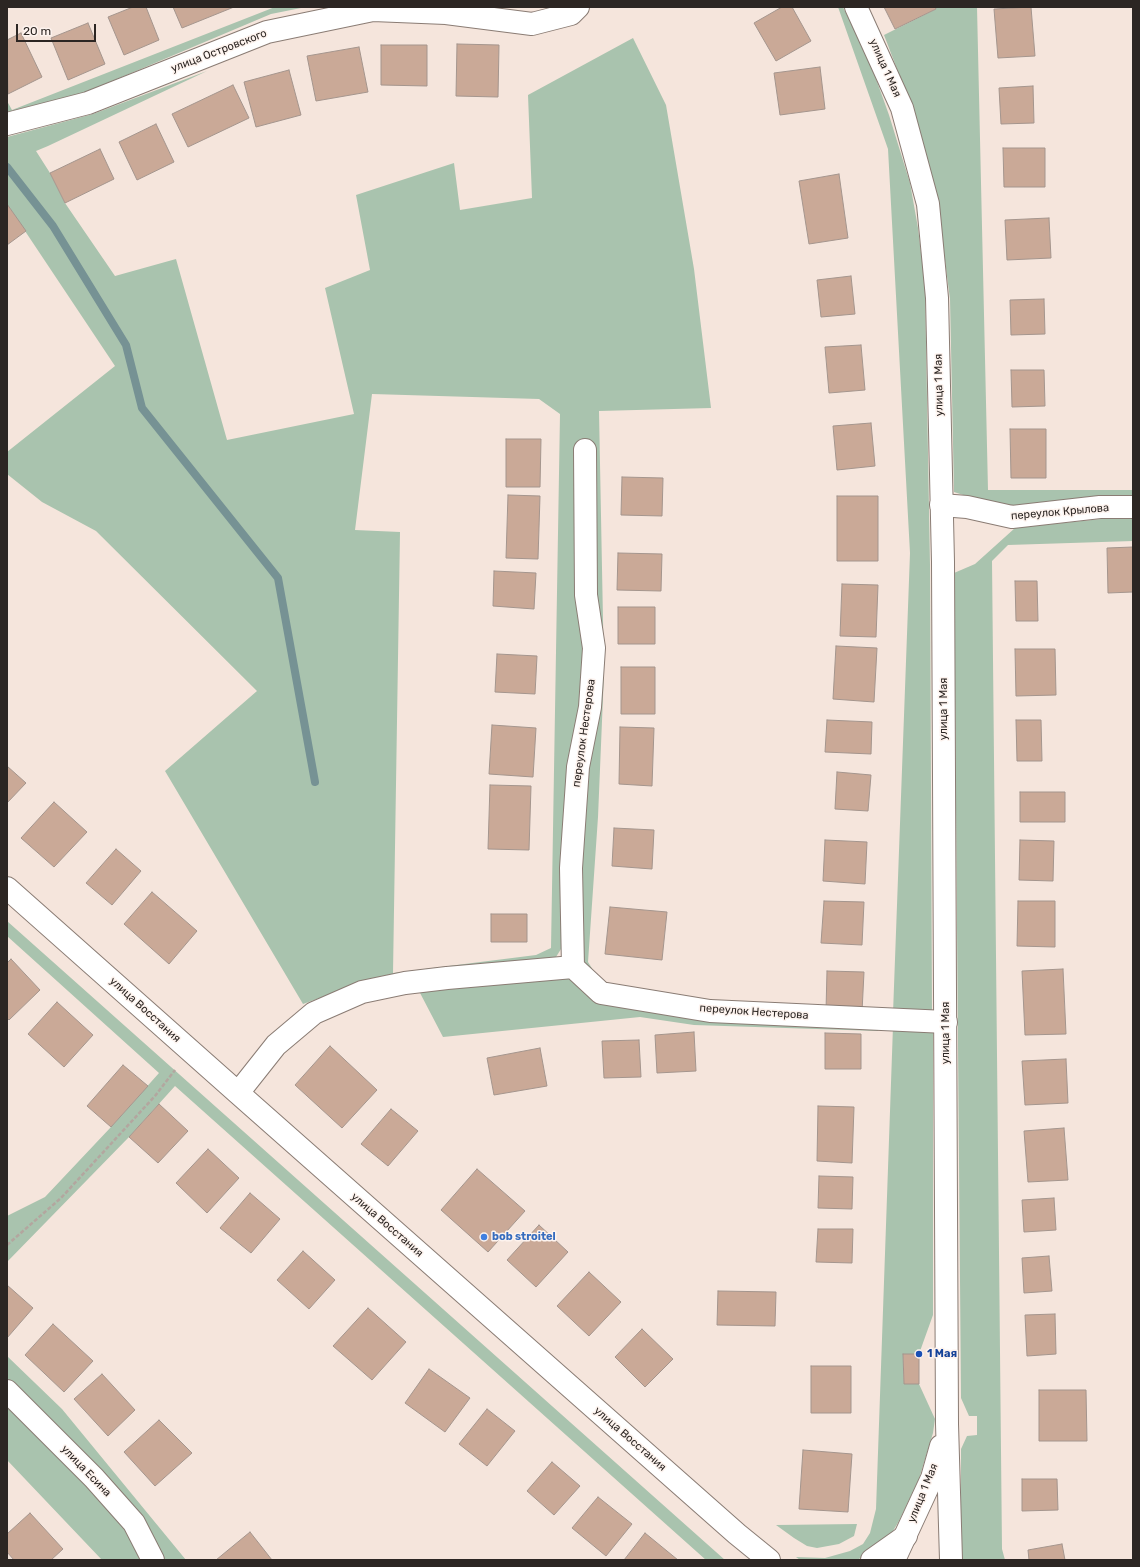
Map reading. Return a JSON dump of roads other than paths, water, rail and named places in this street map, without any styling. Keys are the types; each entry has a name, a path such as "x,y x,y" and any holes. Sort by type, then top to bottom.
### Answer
{"street":[{"name":"улица Островского","path":"7,124 88,102 267,32 373,10 446,13 532,24 571,14 578,7"},
{"name":"улица 1 Мая","path":"856,7 902,108 928,204 937,298 943,562 947,1424 950,1560"},
{"name":"переулок Нестерова","path":"585,450 586,595 594,648 590,707 578,768 574,830 572,868 574,967 601,993 710,1011 946,1022"},
{"name":"переулок Крылова","path":"941,505 967,507 1012,517 1100,507 1133,508"},
{"name":"улица Восстания","path":"7,888 737,1534 769,1560"},
{"path":"238,1093 276,1045 314,1013 362,992 405,983 574,967"},
{"name":"улица Есина","path":"7,1391 94,1478 134,1523 153,1560"},
{"name":"улица 1 Мая","path":"894,1560 932,1478 947,1424"},
{"path":"941,1560 949,1502"},
{"path":"872,1560 906,1536"}],"waterway":[{"path":"7,167 53,226 126,345 142,408 278,578 315,782"}],"place":[{"name":"bob stroitel","path":"484,1237"},
{"name":"1 Мая","path":"919,1354"}]}
